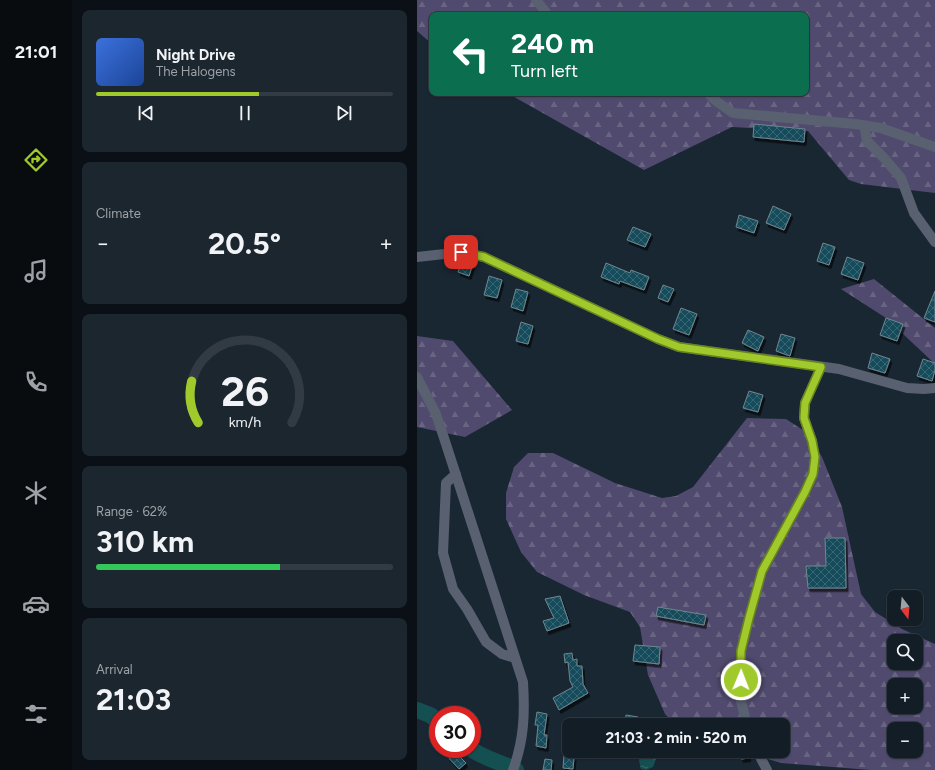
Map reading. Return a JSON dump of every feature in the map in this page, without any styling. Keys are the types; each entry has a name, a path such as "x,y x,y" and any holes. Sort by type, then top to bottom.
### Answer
{"street":[{"path":"536,0 546,12"},
{"path":"711,96 715,101 733,113 863,125 881,128 935,146"},
{"path":"863,125 867,141 901,178 914,213 935,242"},
{"path":"417,257 461,252 484,257 658,339 679,347 839,370 907,388 935,388"},
{"path":"745,718 741,701 741,651 762,571 805,492 813,474 815,457 812,441 804,418 805,403 821,367"},
{"path":"417,377 436,414 523,682 525,706 524,729 517,760 513,770"},
{"path":"455,474 446,483 443,552 453,589 467,609 486,642 502,654 515,658"},
{"path":"761,758 767,770"}],"green space":[{"path":"417,0 935,0 935,193 861,184 849,180 808,131 732,127 644,170 512,96 809,96 809,12 429,12 429,41 417,31"},
{"path":"874,279 935,328 935,364 886,318 841,289"},
{"path":"417,336 453,341 512,410 465,437 417,427"},
{"path":"747,418 786,419 806,432 822,457 842,507 861,594 875,612 887,620 887,626 897,626 913,634 887,634 887,670 923,670 923,639 935,644 935,770 871,770 781,763 764,758 790,758 790,718 669,718 665,714 648,675 640,627 630,612 584,595 537,572 521,552 506,519 506,493 514,467 528,453 553,453 615,483 662,498 676,496 693,487"}],"water":[{"path":"640,758 656,759 653,767 646,770 641,769"}],"building":[{"path":"754,124 805,129 804,142 753,137"},
{"path":"773,206 791,214 784,230 766,223"},
{"path":"739,215 758,221 754,233 736,227"},
{"path":"633,227 651,234 645,247 627,240"},
{"path":"823,243 835,247 829,265 817,261"},
{"path":"847,257 864,263 858,280 841,274"},
{"path":"462,260 473,264 469,276 458,272"},
{"path":"606,263 630,273 631,270 649,277 644,290 620,281 619,284 601,277"},
{"path":"489,276 502,280 497,298 484,295"},
{"path":"663,285 674,289 668,302 658,298"},
{"path":"516,289 528,292 523,311 511,307"},
{"path":"935,291 935,322 924,318"},
{"path":"681,308 697,314 689,335 673,329"},
{"path":"886,318 903,324 897,341 880,335"},
{"path":"521,322 533,326 528,344 516,341"},
{"path":"748,330 764,337 758,351 742,343"},
{"path":"781,334 795,338 790,356 776,351"},
{"path":"872,353 890,359 885,373 868,368"},
{"path":"923,359 935,363 932,381 917,376"},
{"path":"749,391 763,395 758,412 743,408"},
{"path":"825,538 845,538 846,588 808,588 806,566 826,566"},
{"path":"560,596 569,623 547,631 543,621 554,618 545,599"},
{"path":"658,607 706,615 704,625 656,616"},
{"path":"635,645 660,647 659,664 633,661"},
{"path":"572,653 573,660 577,659 577,666 582,666 583,684 588,693 559,710 553,698 573,687 570,681 568,662 565,663 564,654"},
{"path":"537,712 547,714 544,735 547,735 546,748 536,746 538,725 535,725"},
{"path":"626,715 638,717 638,718 626,718"},
{"path":"449,758 461,758 466,763 459,769"},
{"path":"564,758 574,758 573,769 563,768"},
{"path":"545,759 552,760 551,770 543,770"}],"waterway":[{"path":"417,710 429,715"},
{"path":"481,754 516,770"}],"route":[{"path":"461,252 484,257 658,339 679,347 821,367 805,403 804,418 812,441 815,457 813,474 805,492 762,571 741,651 741,680"}]}
